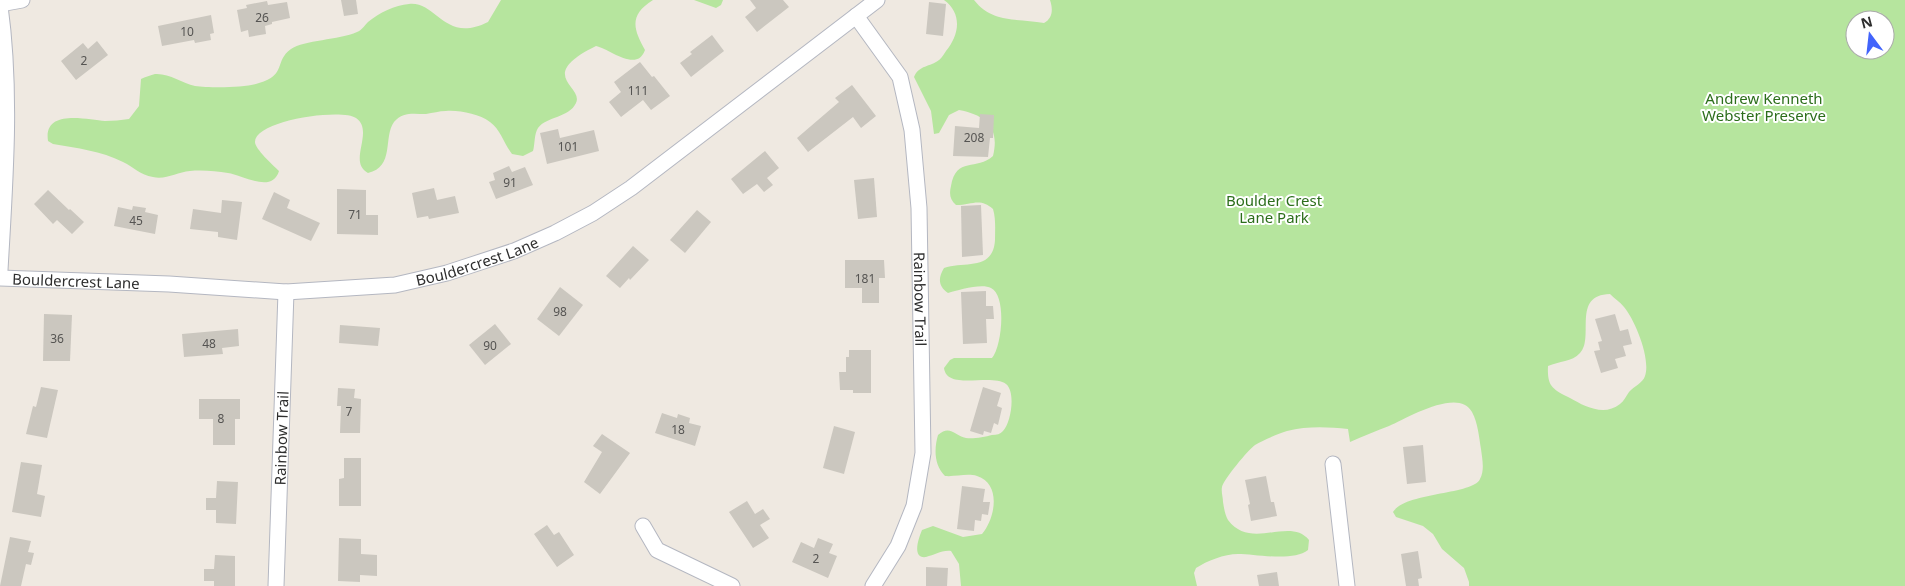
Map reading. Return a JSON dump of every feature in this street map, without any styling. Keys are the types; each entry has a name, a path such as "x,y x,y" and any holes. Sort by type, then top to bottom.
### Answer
{"street":[{"path":"0,270 5,182 6,106 5,40 0,5 22,0"},
{"name":"Bouldercrest Lane","path":"0,278 169,284 286,292 395,285 447,273 514,251 555,233 593,213 631,188 877,0"},
{"name":"Rainbow Trail","path":"856,16 900,77 912,130 919,208 923,452 914,506 898,546 873,586"},
{"name":"Rainbow Trail","path":"276,586 286,292"},
{"path":"1333,464 1347,586"},
{"path":"643,526 657,550 732,586"}],"green space":[{"path":"501,0 653,0 640,11 637,17 636,29 645,50 641,57 636,60 630,60 596,46 578,56 568,65 565,73 566,79 577,97 576,103 568,112 547,121 538,128 533,151 523,156 512,154 497,129 486,119 463,112 451,111 409,114 398,118 391,128 387,151 382,165 368,173 362,168 360,162 363,131 361,124 356,118 348,115 334,114 283,122 259,134 255,142 261,153 279,171 275,178 264,182 234,174 209,171 190,171 158,178 144,175 123,162 106,155 53,144 48,141 48,131 52,124 59,120 68,118 105,121 129,119 139,106 141,79 155,74 165,75 190,85 202,87 253,85 268,80 273,76 277,72 283,58 291,49 304,44 350,35 362,29 372,19 393,8 409,4 419,5 451,25 461,28 473,27 488,22"},
{"path":"694,0 723,0 721,5 716,8"},
{"path":"944,0 974,0 981,8 997,17 1044,23 1052,13 1050,0 1905,0 1905,586 1469,586 1464,568 1442,549 1433,534 1423,526 1396,517 1393,512 1400,505 1424,497 1465,488 1475,484 1480,479 1483,464 1479,435 1472,412 1465,405 1445,403 1420,411 1350,442 1348,429 1325,427 1295,429 1283,432 1255,445 1242,458 1222,487 1223,502 1228,520 1237,529 1248,533 1292,531 1301,534 1309,540 1308,550 1301,554 1284,557 1233,554 1210,560 1196,568 1194,573 1197,586 961,586 959,564 951,551 926,557 919,555 917,547 922,530 933,526 963,537 982,534 987,528 993,511 993,494 985,480 977,476 945,476 941,472 936,457 938,435 946,431 969,438 1000,434 1006,427 1012,400 1006,384 990,380 953,379 947,375 944,368 954,358 992,358 998,343 1001,322 999,301 996,293 991,288 982,286 948,293 942,288 940,282 944,268 984,261 993,250 995,240 993,209 980,202 956,205 952,201 950,194 957,171 962,167 980,163 993,156 995,146 992,130 989,124 977,115 959,110 949,115 939,133 934,134 931,111 914,77 919,70 940,59 950,45 957,25 954,12","holes":["1610,294 1624,307 1633,321 1644,350 1646,369 1645,376 1640,383 1629,392 1621,403 1607,410 1594,409 1581,404 1552,387 1548,366 1569,360 1580,353 1586,338 1587,309 1591,302 1598,296"]}],"building":[{"path":"341,0 356,0 358,14 344,16"},
{"path":"750,0 783,0 789,7 757,32 745,17 756,8"},
{"path":"267,1 268,5 287,2 290,18 272,22 272,24 265,26 266,34 249,37 248,30 241,32 237,10 247,8 246,5"},
{"path":"929,2 946,4 943,36 926,34"},
{"path":"211,15 214,33 210,34 211,40 195,43 194,40 162,46 158,26"},
{"path":"712,35 724,51 691,77 680,63 692,54 690,52"},
{"path":"97,41 108,55 76,80 61,61 83,43 88,49"},
{"path":"640,62 670,96 651,110 643,100 621,117 609,102 621,92 614,82"},
{"path":"852,85 876,116 861,128 853,117 808,152 797,138 839,102 835,98"},
{"path":"980,114 994,115 993,138 990,138 988,157 953,156 955,126 979,128"},
{"path":"558,129 560,138 594,130 599,151 547,164 540,133"},
{"path":"765,151 779,168 767,178 773,185 764,192 757,184 743,194 731,179"},
{"path":"509,166 512,172 525,167 533,185 496,199 489,182 495,180 493,173"},
{"path":"874,178 877,217 858,219 854,180"},
{"path":"434,188 437,200 455,196 459,213 429,219 428,216 417,218 412,193"},
{"path":"337,189 366,190 366,215 378,215 378,235 337,234"},
{"path":"48,190 84,222 72,234 57,220 53,224 34,204"},
{"path":"274,192 290,200 287,208 320,223 311,241 262,219"},
{"path":"222,200 242,202 237,240 218,237 218,232 190,229 193,209 221,213"},
{"path":"981,205 983,255 962,257 961,206"},
{"path":"133,206 146,208 145,212 158,215 155,234 114,226 118,207 132,210"},
{"path":"697,210 711,222 685,253 670,240"},
{"path":"633,246 649,260 620,288 606,276"},
{"path":"845,260 884,260 885,278 879,278 879,303 862,303 862,288 845,288"},
{"path":"560,287 583,305 559,336 537,319"},
{"path":"986,291 986,306 993,306 994,319 986,319 987,343 963,344 961,292"},
{"path":"44,314 72,315 70,361 43,361"},
{"path":"1615,314 1620,331 1628,329 1632,344 1623,346 1626,356 1615,359 1618,368 1601,373 1594,351 1600,350 1598,342 1602,341 1595,319"},
{"path":"495,324 511,344 485,365 469,345"},
{"path":"340,325 380,328 378,346 339,343"},
{"path":"238,329 239,346 222,348 223,354 184,357 182,334"},
{"path":"849,350 871,350 871,393 853,393 853,390 840,390 839,372 846,372 846,357 849,357"},
{"path":"41,387 58,390 47,438 26,434 33,406 36,407"},
{"path":"983,387 1001,393 997,406 1002,408 998,425 994,423 991,433 984,431 983,435 970,431"},
{"path":"338,388 355,389 354,398 361,399 360,433 340,433 341,406 337,406"},
{"path":"199,399 240,399 240,419 235,419 235,445 213,445 213,419 199,419"},
{"path":"662,413 677,418 678,414 690,418 689,423 701,426 695,446 655,433"},
{"path":"834,426 855,432 844,474 823,468"},
{"path":"602,434 630,453 600,494 584,482 602,452 593,446"},
{"path":"1423,445 1426,482 1407,484 1403,447"},
{"path":"344,458 361,458 361,506 339,506 339,479 344,478"},
{"path":"21,462 42,465 37,494 45,496 41,517 12,512"},
{"path":"1266,476 1271,502 1274,502 1277,516 1251,521 1245,480"},
{"path":"217,481 238,482 236,524 216,523 216,510 206,510 206,498 216,498"},
{"path":"962,486 985,489 983,502 990,502 988,515 982,514 981,521 975,520 974,531 957,529"},
{"path":"747,501 755,514 763,509 770,519 760,525 769,538 753,548 729,512"},
{"path":"547,525 554,535 559,532 574,555 557,567 534,534"},
{"path":"10,537 31,541 28,552 34,553 31,565 26,564 21,586 0,586"},
{"path":"339,538 361,539 361,554 377,555 377,576 360,575 360,582 338,581"},
{"path":"818,538 833,544 829,553 837,556 828,578 792,562 801,542 814,548"},
{"path":"1418,551 1422,578 1418,579 1419,586 1406,586 1401,554"},
{"path":"215,555 235,556 235,586 214,586 214,581 204,581 204,569 214,569"},
{"path":"926,567 948,568 947,586 926,586"},
{"path":"1277,572 1279,586 1259,586 1257,575"}],"park label":[{"name":"Andrew Kenneth Webster Preserve","path":"1764,106"},
{"name":"Boulder Crest Lane Park","path":"1274,208"}]}
